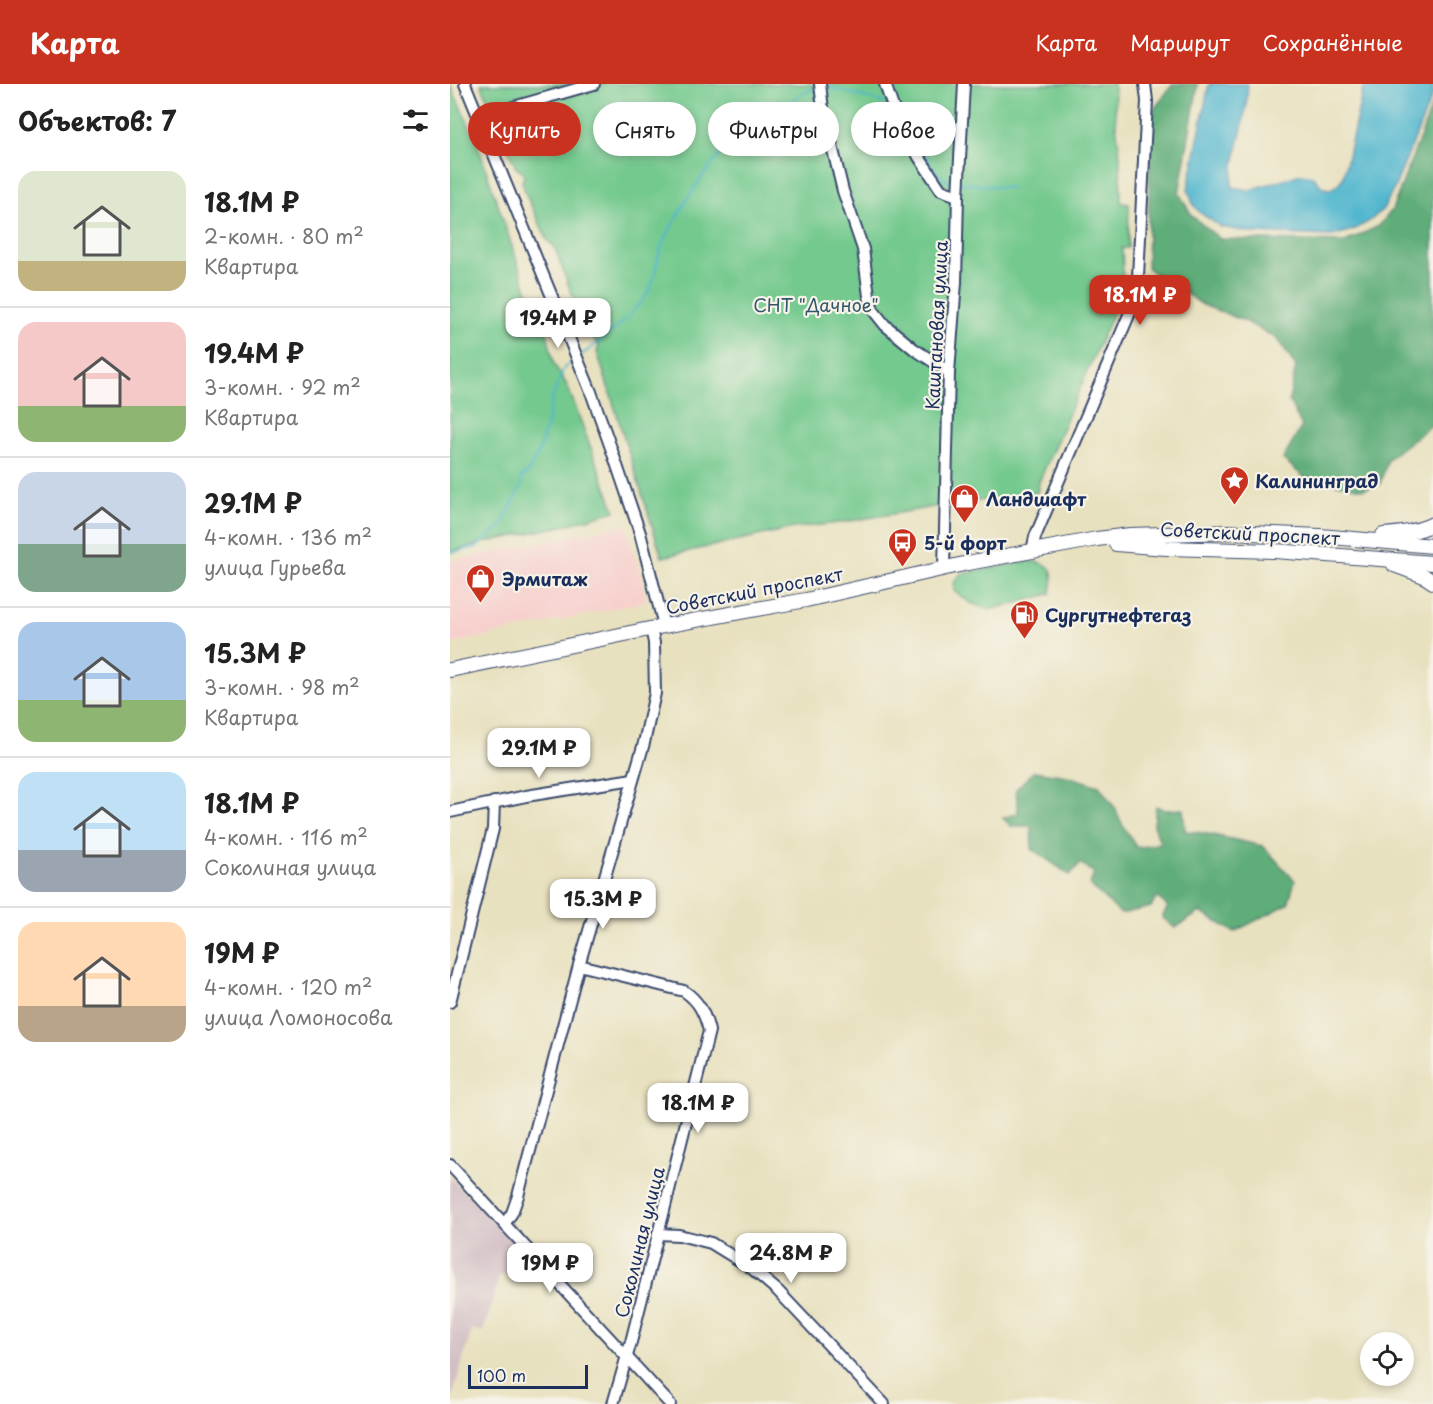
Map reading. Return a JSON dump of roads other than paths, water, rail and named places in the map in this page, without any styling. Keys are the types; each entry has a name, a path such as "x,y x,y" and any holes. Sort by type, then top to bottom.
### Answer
{"main road":[{"path":"1320,536 1398,534 1419,530 1433,524"},
{"name":"Советский проспект","path":"450,670 658,627 806,600 944,568 1130,535 1232,532 1320,536 1433,546"},
{"name":"Советский проспект","path":"1066,545 1097,543 1166,548 1275,551 1433,563"},
{"path":"1368,558 1401,567 1433,582"}],"street":[{"path":"465,84 472,102"},
{"path":"531,102 594,84"},
{"path":"820,84 823,109 843,191 863,249 873,310 885,326 949,372"},
{"path":"885,84 896,116 940,190 958,196"},
{"name":"Каштановая улица","path":"944,568 949,372 956,282 964,84"},
{"path":"1032,551 1035,537 1137,296 1147,101 1145,84"},
{"path":"494,156 591,392 611,448 640,533 658,627 654,644 655,693 644,743 579,965 518,1196 512,1213 505,1223"},
{"path":"450,812 526,796 633,779"},
{"path":"450,1002 493,829 494,802"},
{"name":"Соколиная улица","path":"579,965 684,991 701,1007 709,1031 631,1342 613,1404"},
{"path":"450,1165 670,1404"},
{"path":"658,1234 711,1243 750,1267 778,1291 884,1404"}],"water":[{"path":"1209,84 1248,84 1246,109 1233,168 1232,187 1250,190 1301,174 1313,176 1324,188 1335,187 1343,178 1364,84 1433,84 1433,94 1394,189 1383,209 1370,221 1353,230 1332,236 1253,233 1221,227 1199,212 1193,204 1188,189"}],"waterway":[{"path":"825,86 882,102"},
{"path":"580,356 625,320 647,294 663,243 687,200 717,158 739,135 798,96 817,88"},
{"path":"926,156 944,179 955,183"},
{"path":"961,183 1012,188"},
{"path":"450,553 477,547 502,525 522,484 521,477 527,474 539,451 552,399 564,368 573,361"}],"place":[{"name":"Калининград","path":"1234,506"},
{"name":"Ландшафт","path":"965,524"},
{"name":"5-й форт","path":"903,568"},
{"name":"Эрмитаж","path":"481,604"},
{"name":"Сургутнефтегаз","path":"1024,640"}],"park label":[{"name":"СНТ \"Дачное\"","path":"816,304"}]}
